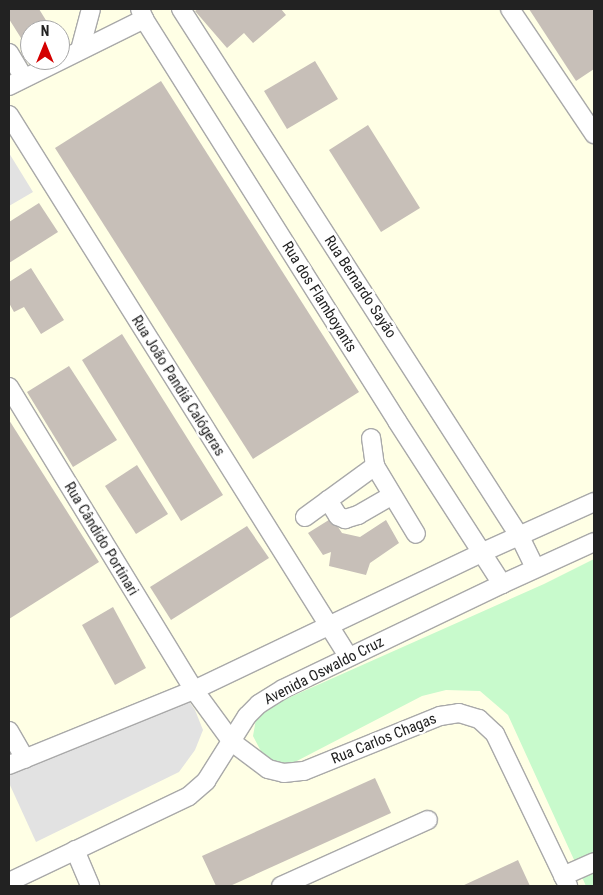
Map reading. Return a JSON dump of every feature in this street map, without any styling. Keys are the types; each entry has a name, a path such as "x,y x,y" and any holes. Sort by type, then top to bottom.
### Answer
{"street":[{"path":"80,50 91,9"},
{"name":"Rua Bernardo Sayão","path":"181,9 520,537 535,568"},
{"path":"510,9 594,134"},
{"path":"9,53 16,82 80,50 142,14"},
{"name":"Rua dos Flamboyants","path":"142,14 393,415 502,584"},
{"name":"Rua João Pandiá Calógeras","path":"9,115 348,656"},
{"name":"Rua Cândido Portinari","path":"9,387 194,690"},
{"path":"371,438 375,466 416,534"},
{"path":"305,517 375,466"},
{"path":"328,500 338,516 345,519 358,514 392,494"},
{"path":"9,731 17,762 194,690 483,552 520,537 594,502"},
{"name":"Avenida Oswaldo Cruz","path":"9,882 189,796 206,781 247,716 259,704 283,689 348,656 594,542"},
{"name":"Rua Carlos Chagas","path":"194,690 232,742 268,769 284,773 297,772 440,716 459,713 479,719 495,734 566,881"},
{"path":"281,886 428,820"},
{"path":"75,850 90,886"},
{"path":"566,881 594,862"},
{"path":"9,882 11,886"}],"shaded area":[{"path":"9,9 594,9 594,886 9,886"},
{"path":"9,153 33,192 9,206"},
{"path":"186,697 195,710 203,730 195,750 179,772 36,842 9,783 9,773"}],"green space":[{"path":"594,559 594,886 586,886 508,715 480,691 446,690 422,696 291,764 276,763 263,755 253,736 256,719 268,707 544,584"}],"building":[{"path":"9,9 39,9 46,20 20,20 20,36 9,19"},
{"path":"198,9 281,9 286,15 253,43 244,33 227,48 195,11"},
{"path":"529,9 594,9 594,69 576,81"},
{"path":"315,61 338,99 287,129 264,91"},
{"path":"161,81 359,392 253,459 55,148"},
{"path":"368,125 420,208 381,232 329,150"},
{"path":"39,203 58,232 9,263 9,222"},
{"path":"31,268 64,320 41,334 24,307 14,312 9,303 9,282"},
{"path":"122,334 223,495 181,521 82,360"},
{"path":"69,366 117,440 73,467 27,392"},
{"path":"9,420 99,562 9,619"},
{"path":"137,465 168,514 136,534 105,486"},
{"path":"332,518 342,533 360,537 386,520 399,543 370,563 366,575 329,566 331,552 323,555 308,533"},
{"path":"247,526 269,558 171,620 150,587"},
{"path":"113,607 146,668 115,685 82,625"},
{"path":"375,778 391,813 230,886 216,886 202,856"},
{"path":"518,860 530,886 462,886"}]}
